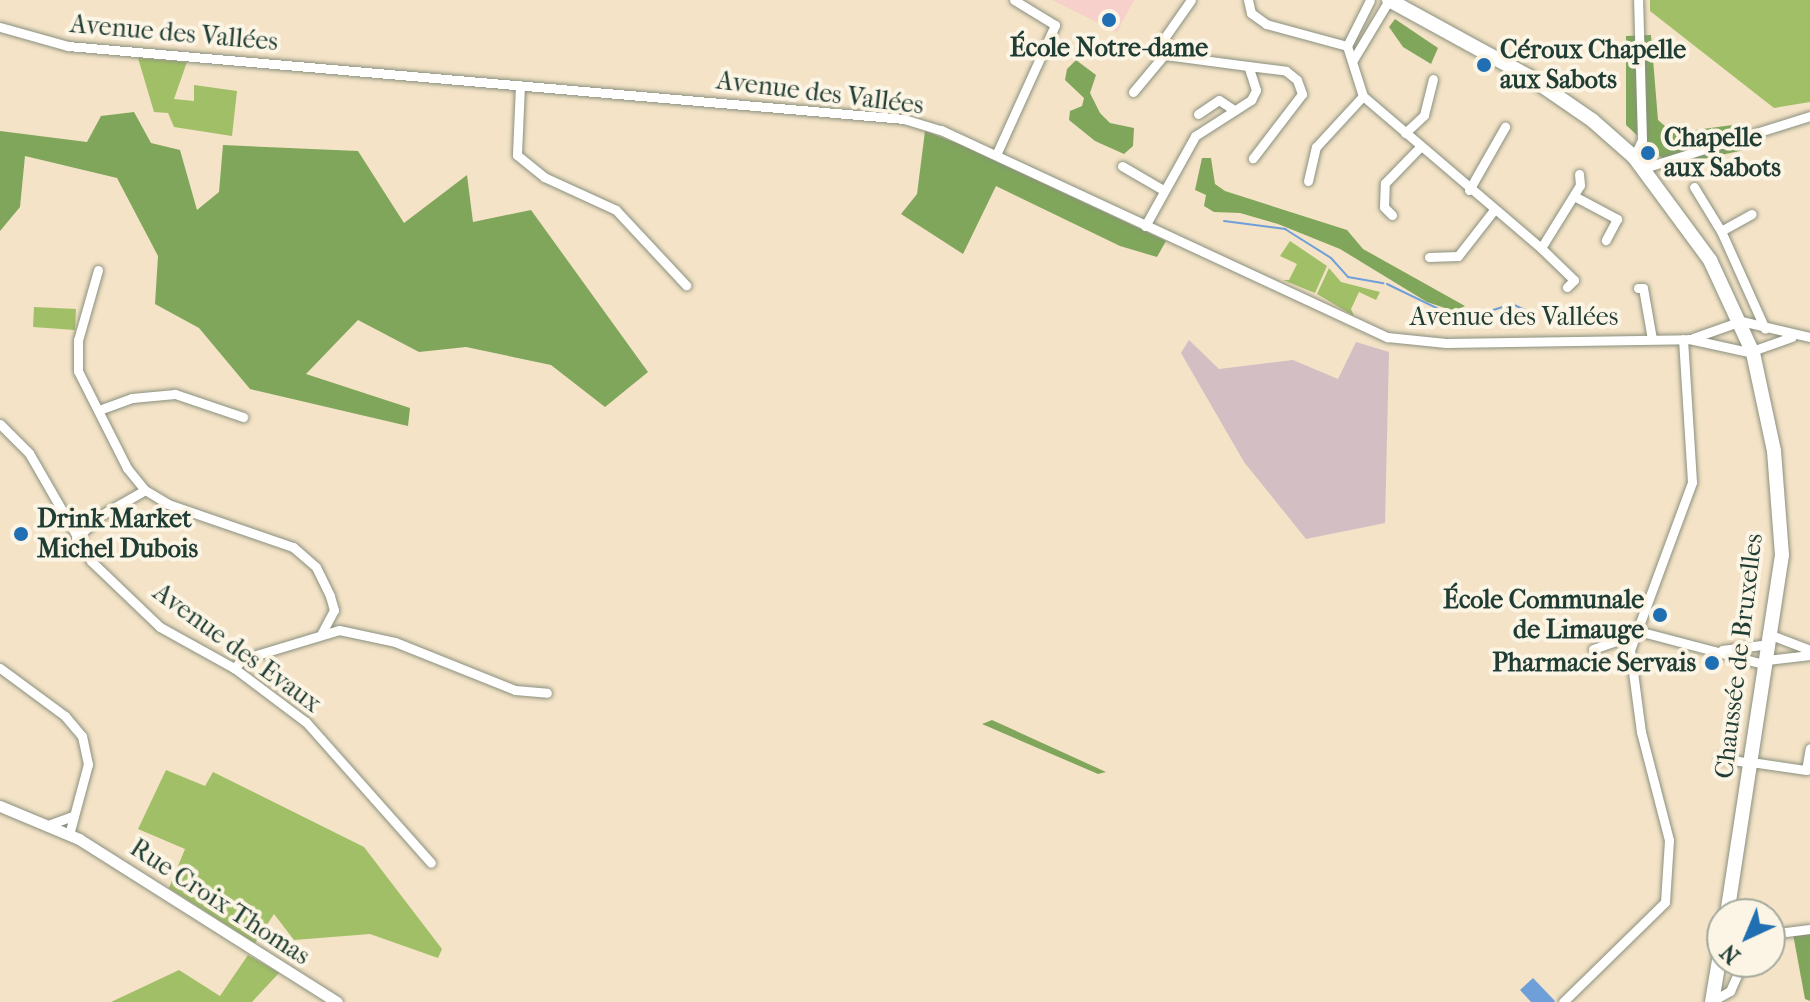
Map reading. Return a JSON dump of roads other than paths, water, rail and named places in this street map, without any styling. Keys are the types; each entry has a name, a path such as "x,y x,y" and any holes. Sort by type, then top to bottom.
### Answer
{"main road":[{"name":"Chaussée de Bruxelles","path":"1389,0 1528,76 1639,163 1710,260 1753,352 1780,505 1782,555 1730,898"},
{"path":"1712,1001 1716,978"}],"street":[{"path":"996,155 1055,25 1014,0"},
{"path":"1133,92 1164,55 1165,37 1191,0"},
{"path":"1248,0 1251,13 1266,24 1347,46"},
{"path":"1370,0 1347,46 1363,96 1469,190 1541,248 1574,280 1567,287"},
{"path":"1353,60 1389,0"},
{"path":"1638,0 1642,140 1639,163 1810,116"},
{"name":"Avenue des Vallées","path":"0,27 68,46 904,119 996,155 1387,337 1446,343 1686,339 1753,352"},
{"path":"1164,55 1286,71 1297,80 1302,94 1253,158"},
{"path":"1145,226 1195,136 1251,100 1256,90 1248,66"},
{"path":"1405,133 1424,115 1433,79"},
{"path":"520,85 517,155 544,177 616,210 686,285"},
{"path":"1308,181 1316,147 1363,96"},
{"path":"1198,114 1219,100 1234,110"},
{"path":"1469,190 1505,127"},
{"path":"1392,215 1384,207 1385,183 1420,147"},
{"path":"1122,166 1163,190"},
{"path":"1541,248 1574,196 1579,174"},
{"path":"1694,187 1721,231 1765,329"},
{"path":"1574,196 1617,219 1606,240"},
{"path":"1429,257 1463,258 1494,210"},
{"path":"1721,231 1752,214"},
{"path":"98,270 77,358 78,371 127,468 145,490 168,504 282,543 306,556 334,610 321,634"},
{"path":"1638,288 1643,288 1652,339"},
{"path":"1741,321 1792,337 1810,337"},
{"name":"Avenue des Vallées","path":"1686,339 1741,321"},
{"path":"1753,352 1792,337"},
{"path":"1563,1002 1665,902 1669,840 1633,683 1633,635 1692,482 1686,339"},
{"path":"99,410 132,398 175,394 243,417"},
{"name":"Avenue des Evaux","path":"0,424 29,453 91,561 160,627 234,668 317,733 431,863"},
{"path":"76,538 103,514 145,490"},
{"path":"234,668 243,659 339,630 395,642 492,683 547,693"},
{"path":"1593,649 1633,635 1651,633 1767,663 1810,652"},
{"path":"1716,650 1770,640 1810,652"},
{"path":"0,668 65,716 82,736 88,764 70,835"},
{"path":"1720,758 1806,770 1810,748"},
{"name":"Rue Croix Thomas","path":"0,806 70,835 337,1002"},
{"path":"48,825 73,816"},
{"path":"70,835 73,816"},
{"path":"1786,932 1810,929"},
{"path":"1712,1001 1730,991 1736,978"}],"water":[{"path":"1533,978 1554,1002 1531,1002 1520,990"}],"waterway":[{"path":"1224,221 1285,229 1331,258 1348,277 1383,283"},
{"path":"1387,284 1445,312 1487,312 1512,304 1525,310"}],"place":[{"name":"École Notre-dame","path":"1109,20"},
{"name":"Céroux Chapelle aux Sabots","path":"1484,65"},
{"name":"Chapelle aux Sabots","path":"1648,153"},
{"name":"Drink Market Michel Dubois","path":"21,534"},
{"name":"École Communale de Limauge","path":"1660,615"},
{"name":"Pharmacie Servais","path":"1712,663"}]}
